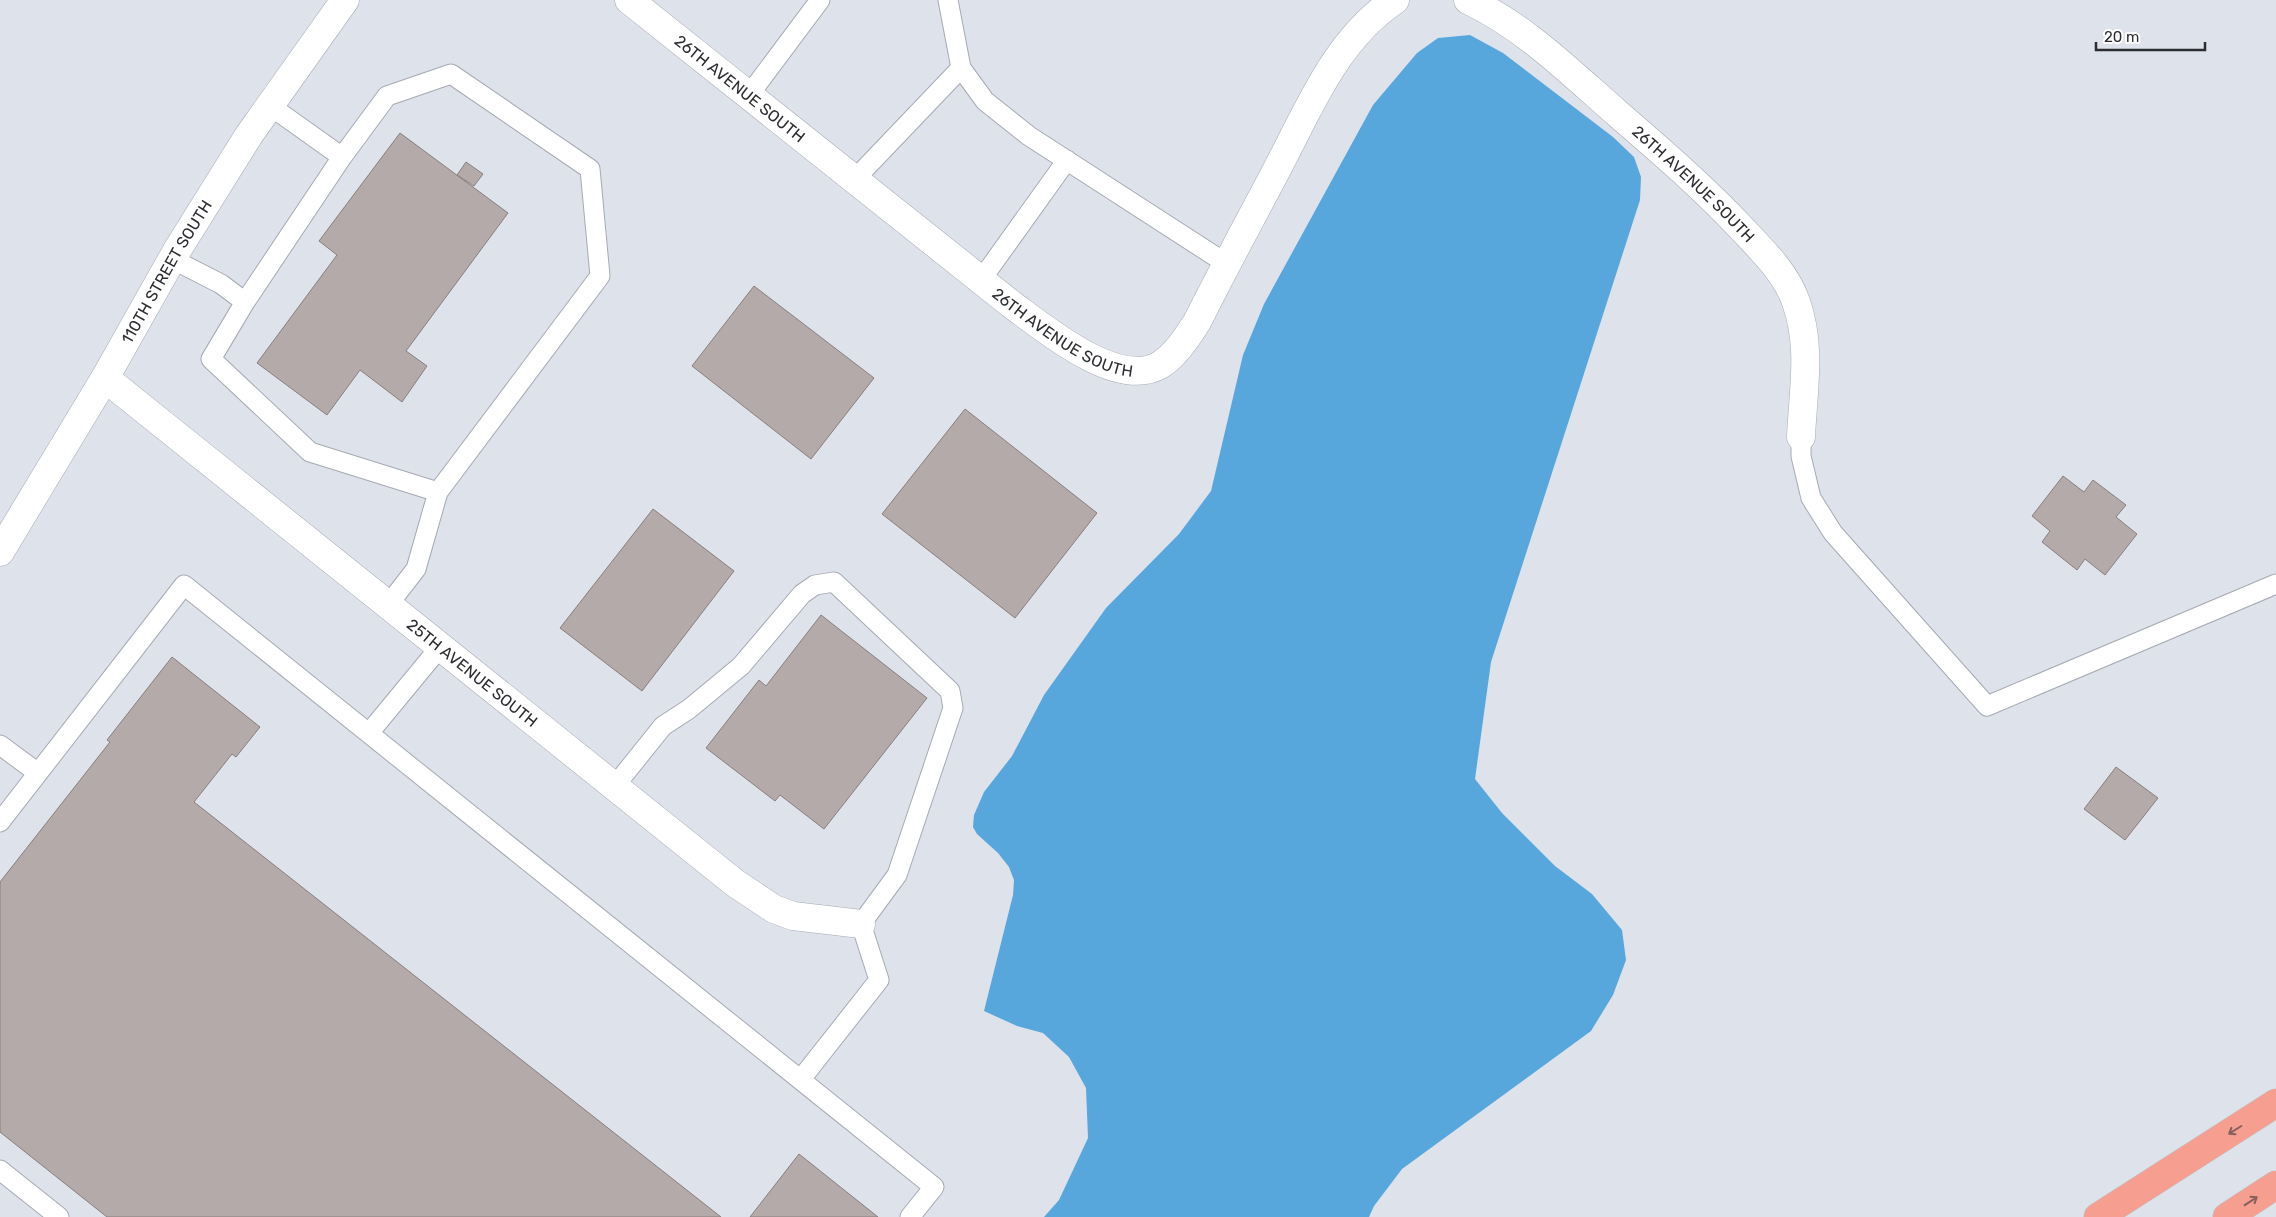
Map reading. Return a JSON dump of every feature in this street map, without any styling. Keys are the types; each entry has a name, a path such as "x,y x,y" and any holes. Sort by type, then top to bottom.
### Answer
{"highway":[{"path":"2098,1217 2276,1104"},
{"path":"2227,1217 2276,1185"}],"street":[{"name":"110TH STREET SOUTH","path":"0,552 105,378 172,259 249,135 345,0"},
{"name":"26TH AVENUE SOUTH","path":"629,0 1054,336 1082,354 1103,364 1124,370 1146,370 1160,365 1174,354 1186,338 1197,322 1329,70 1357,32 1380,10 1395,0"},
{"name":"26TH AVENUE SOUTH","path":"1468,0 1486,9 1536,44 1662,152 1736,222 1776,268 1796,300 1805,336 1807,355 1801,437"},
{"name":"25TH AVENUE SOUTH","path":"105,378 735,883 774,909 808,919 861,924"}],"lane":[{"path":"749,95 820,0"},
{"path":"948,0 961,68 985,101 1029,136 1227,264"},
{"path":"855,179 961,68"},
{"path":"388,605 416,569 438,492 600,276 590,169 452,74 387,96 342,157 245,302 211,359 310,452 438,492"},
{"path":"269,105 342,157"},
{"path":"981,280 1067,160"},
{"path":"172,259 221,284 245,302"},
{"path":"1801,437 1801,456 1811,498 1833,533 1987,706 2276,584"},
{"path":"614,787 663,726 689,709 741,666 802,594 815,585 834,582 950,691 953,708 897,875 861,924 879,980 801,1079"},
{"path":"0,822 184,585 934,1187 910,1217"},
{"path":"369,733 440,646"},
{"path":"0,745 38,773"},
{"path":"0,1170 59,1217"}],"water":[{"path":"1470,35 1503,53 1613,137 1634,157 1641,177 1640,200 1491,662 1475,779 1502,813 1555,866 1592,894 1622,930 1626,960 1613,995 1591,1031 1402,1169 1374,1206 1369,1217 1044,1217 1059,1200 1088,1138 1086,1088 1069,1057 1043,1033 1017,1026 984,1011 1013,895 1014,880 1009,867 998,853 977,834 973,827 974,815 984,792 1012,756 1044,695 1106,608 1179,534 1211,491 1243,355 1264,304 1373,105 1417,53 1438,38"}],"building":[{"path":"400,133 508,213 406,351 427,366 402,402 360,370 327,415 257,363 337,255 319,241"},
{"path":"466,162 483,174 474,186 457,175"},
{"path":"754,286 874,378 811,459 692,366"},
{"path":"965,409 1097,513 1015,618 882,514"},
{"path":"2063,476 2084,492 2093,480 2126,505 2116,517 2137,534 2105,575 2085,559 2077,570 2042,542 2050,531 2032,516"},
{"path":"653,509 734,571 642,691 560,628"},
{"path":"821,615 927,698 824,829 780,795 775,801 706,748 759,680 766,686"},
{"path":"172,657 260,727 236,757 232,754 194,802 721,1217 107,1217 0,1132 0,882 110,742 107,740"},
{"path":"2116,767 2158,798 2125,840 2084,809"},
{"path":"799,1154 878,1217 750,1217"}]}
